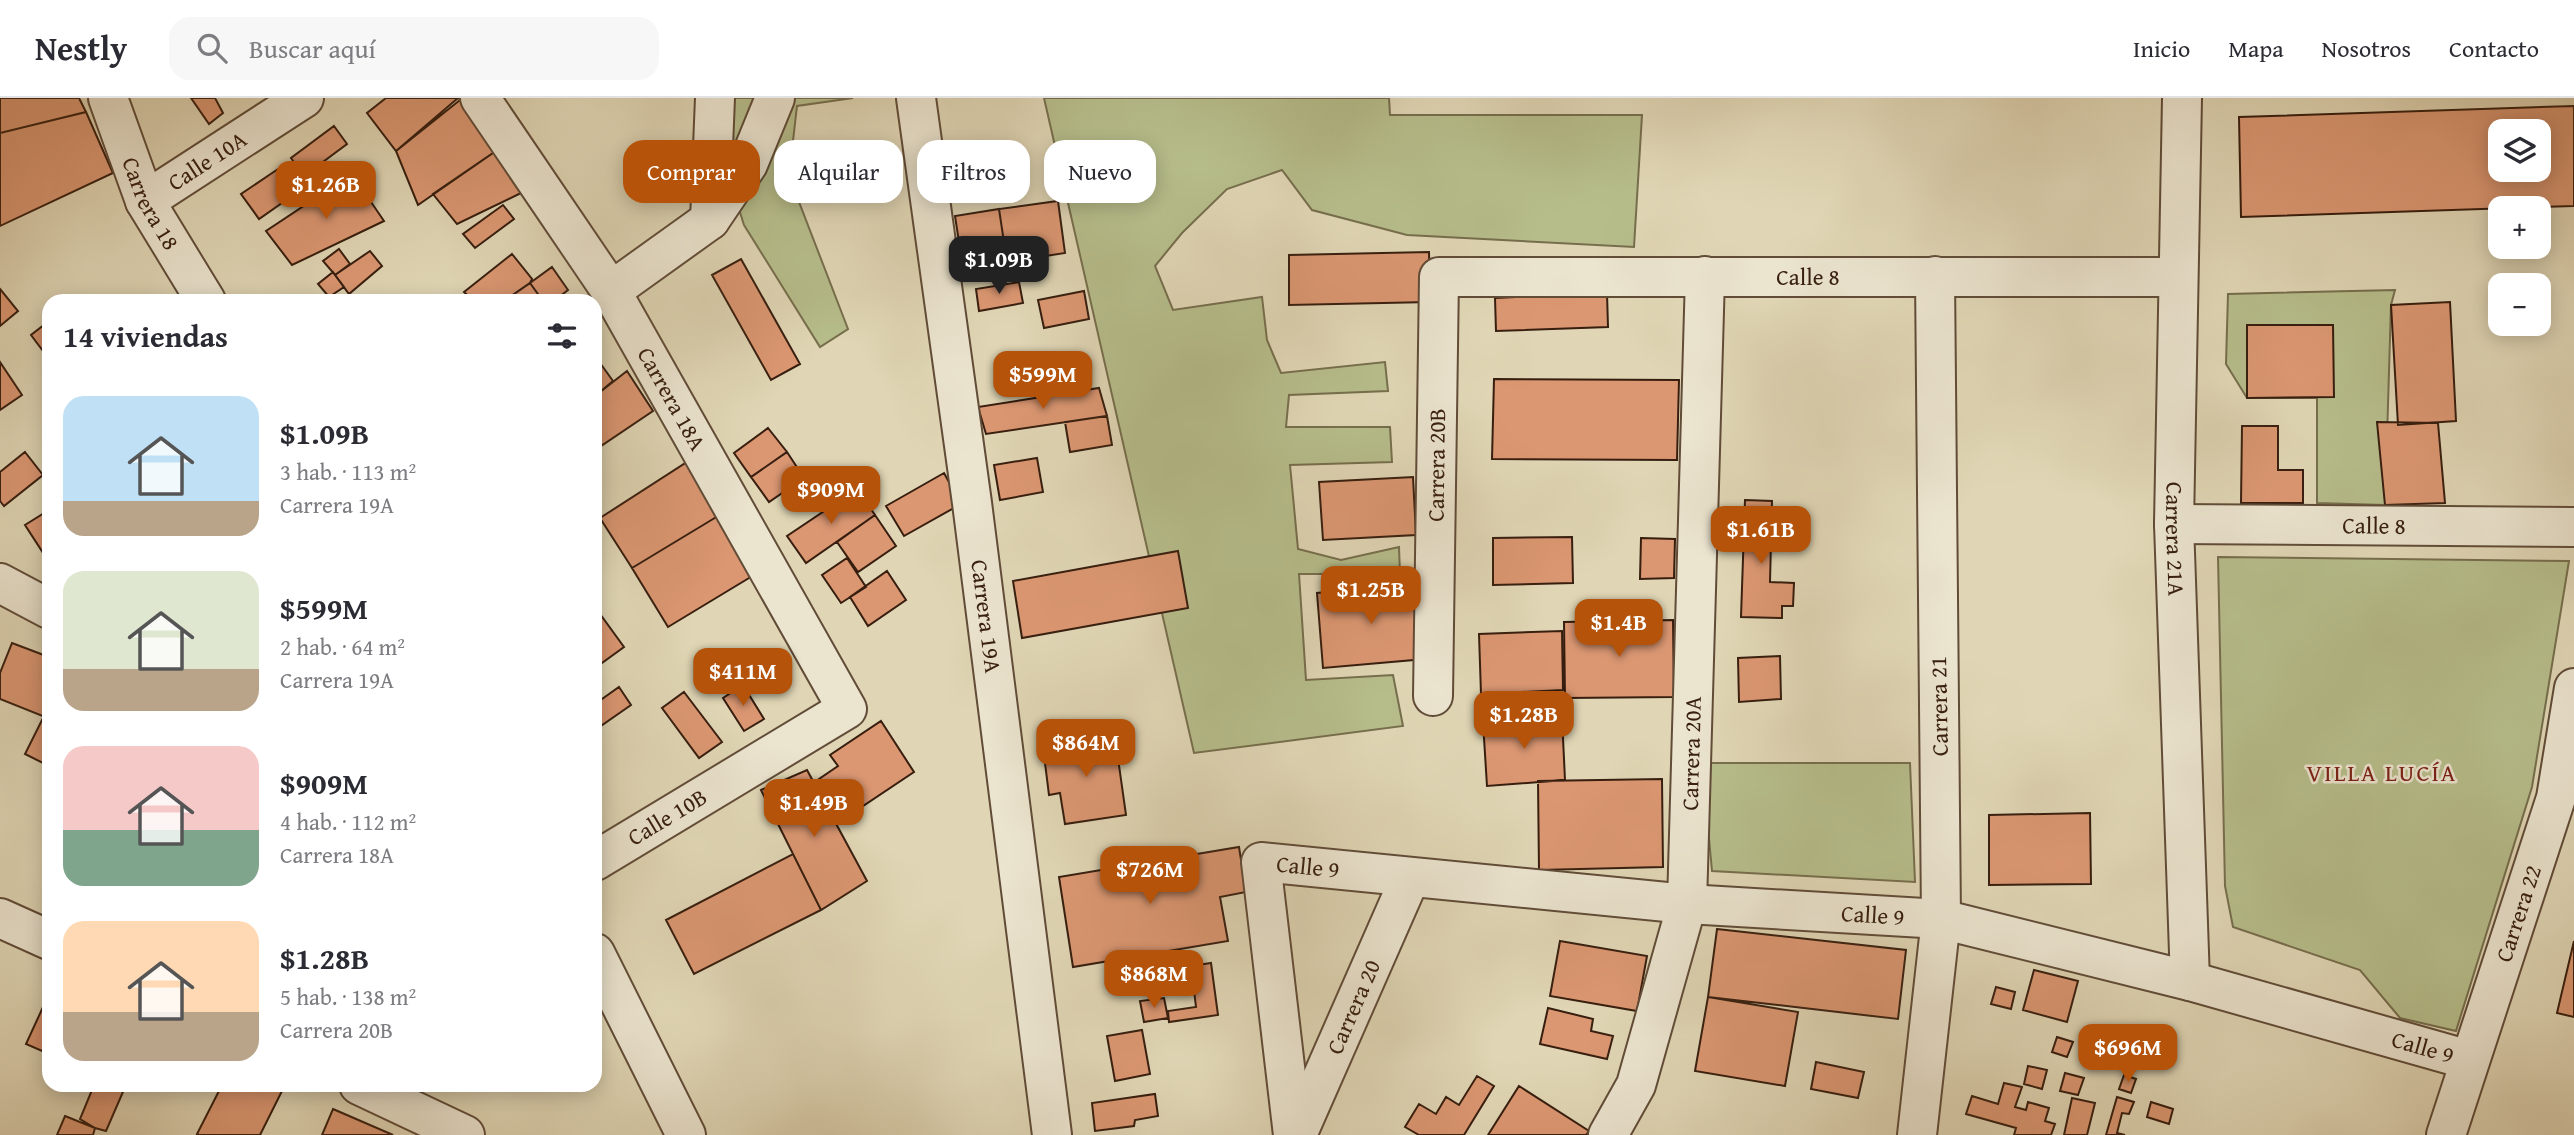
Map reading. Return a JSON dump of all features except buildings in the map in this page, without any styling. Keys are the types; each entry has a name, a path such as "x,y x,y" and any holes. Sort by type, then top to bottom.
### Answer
{"street":[{"name":"Carrera 18","path":"108,98 145,201 202,294"},
{"name":"Calle 10A","path":"145,201 304,98"},
{"name":"Carrera 18A","path":"480,98 611,291 847,709"},
{"path":"710,220 715,98"},
{"path":"611,291 710,220 748,164 775,98"},
{"name":"Carrera 19A","path":"916,98 970,490 1052,1135"},
{"name":"Carrera 21A","path":"2182,98 2174,524 2190,981"},
{"name":"Carrera 20A","path":"1608,1135 1636,1085 1687,904 1705,276"},
{"name":"Carrera 21","path":"1917,1135 1941,919 1936,276"},
{"name":"Calle 8","path":"1439,277 2178,277"},
{"name":"Carrera 20B","path":"1433,696 1439,277"},
{"name":"Calle 8","path":"2174,524 2574,527"},
{"path":"0,583 42,605"},
{"name":"Carrera 22","path":"2446,1135 2556,798 2574,688"},
{"name":"Calle 10B","path":"602,857 847,709"},
{"name":"Calle 9","path":"1261,862 1687,904 1941,919 2190,981 2469,1060"},
{"name":"Carrera 20","path":"1261,862 1295,1135"},
{"name":"Carrera 20","path":"1295,1135 1410,878"},
{"path":"0,918 42,937"},
{"path":"602,967 686,1135"},
{"path":"374,1092 465,1135"}],"green space":[{"path":"723,98 853,98 797,106 793,140 774,140 774,203 799,203 848,329 820,347 744,225 737,203 760,203 760,140 720,140"},
{"path":"1044,98 1389,98 1390,115 1642,115 1634,247 1407,235 1312,210 1282,170 1227,189 1182,233 1155,266 1173,310 1262,297 1267,340 1281,373 1385,362 1388,391 1289,395 1286,427 1390,427 1392,462 1290,465 1298,549 1341,560 1399,547 1400,574 1299,574 1306,680 1393,675 1403,726 1194,753 1068,203 1156,203 1156,140 1054,140"},
{"path":"2395,290 2391,305 2385,505 2317,503 2317,398 2247,398 2226,364 2228,294"},
{"path":"2218,557 2569,561 2532,787 2456,1031 2400,1018 2360,970 2233,927 2225,886"},
{"path":"1702,763 1910,763 1915,882 1712,871"}],"district":[{"name":"VILLA LUCÍA","path":"2382,773"}]}
